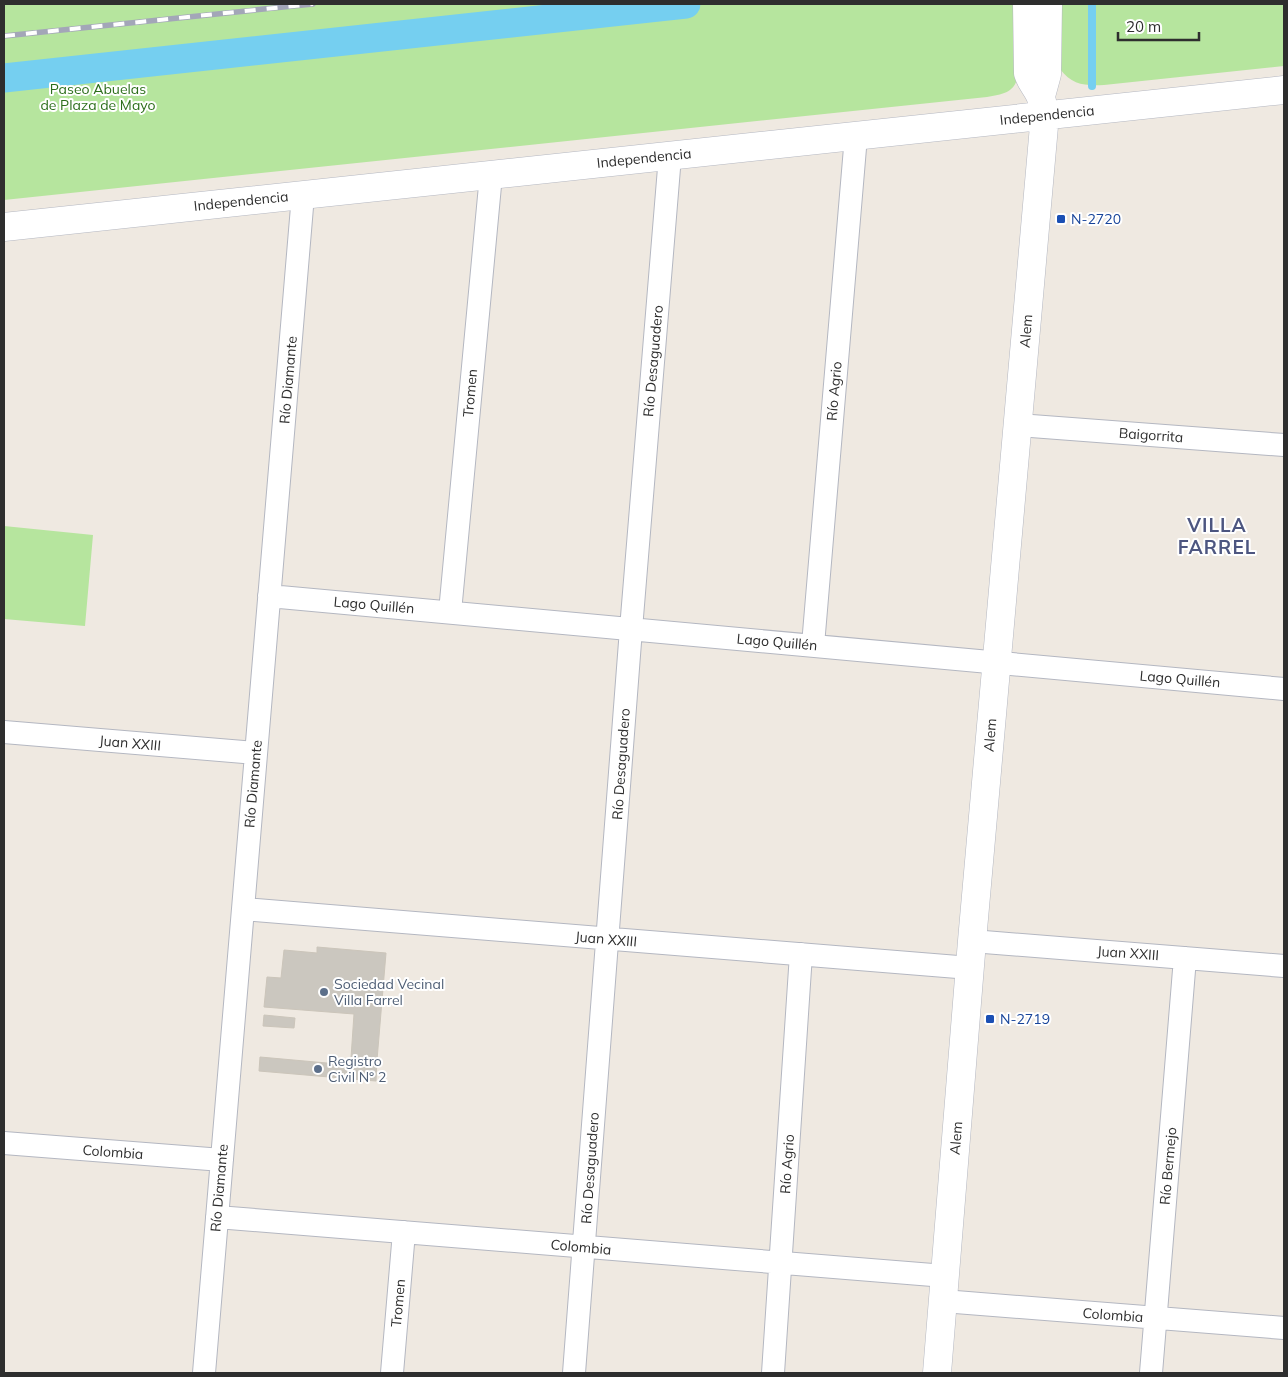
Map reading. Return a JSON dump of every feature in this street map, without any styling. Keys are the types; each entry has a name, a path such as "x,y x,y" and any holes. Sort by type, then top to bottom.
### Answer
{"street":[{"path":"1028,4 1028,73 1042,106"},
{"name":"Alem","path":"937,1373 972,941 1044,136 1042,106 1047,74 1048,4"},
{"name":"Independencia","path":"4,227 856,136 1042,106 1284,90"},
{"name":"Río Agrio","path":"813,645 856,136"},
{"name":"Río Desaguadero","path":"574,1373 631,629 670,156"},
{"name":"Tromen","path":"450,612 491,175"},
{"name":"Río Diamante","path":"204,1373 304,195"},
{"name":"Baigorrita","path":"1018,425 1284,445"},
{"name":"Lago Quillén","path":"270,596 1284,689"},
{"name":"Juan XXIII","path":"4,732 256,753"},
{"name":"Juan XXIII","path":"243,909 970,968"},
{"name":"Juan XXIII","path":"972,941 1284,966"},
{"name":"Río Agrio","path":"773,1373 801,954"},
{"name":"Río Bermejo","path":"1151,1373 1185,958"},
{"name":"Colombia","path":"4,1143 222,1160"},
{"name":"Colombia","path":"217,1217 780,1262 944,1289 1155,1318 1284,1328"},
{"name":"Tromen","path":"392,1373 404,1232"}],"green space":[{"name":"Paseo Abuelas de Plaza de Mayo","path":"4,4 1018,4 1018,77 1010,90 987,97 4,200"},
{"path":"1057,4 1284,4 1284,66 1104,85 1079,83 1069,78 1060,69"},
{"path":"4,526 93,535 85,626 4,619"}],"building":[{"name":"Sociedad Vecinal Villa Farrel","path":"317,947 386,953 377,1060 351,1058 354,1014 264,1007 267,977 281,978 284,950 317,953"},
{"path":"264,1015 295,1018 294,1028 263,1026"},
{"name":"Registro Civil N° 2","path":"260,1057 360,1066 360,1059 377,1060 376,1081 259,1071"}],"waterway":[{"path":"4,78 686,4"},
{"path":"1092,4 1092,86"}],"railway":[{"path":"4,36 313,4"}],"place":[{"name":"N-2720","path":"1061,219"},
{"name":"Sociedad Vecinal Villa Farrel","path":"324,992"},
{"name":"N-2719","path":"990,1019"},
{"name":"Registro Civil N° 2","path":"318,1069"}],"district":[{"name":"VILLA FARREL","path":"1217,536"}]}
